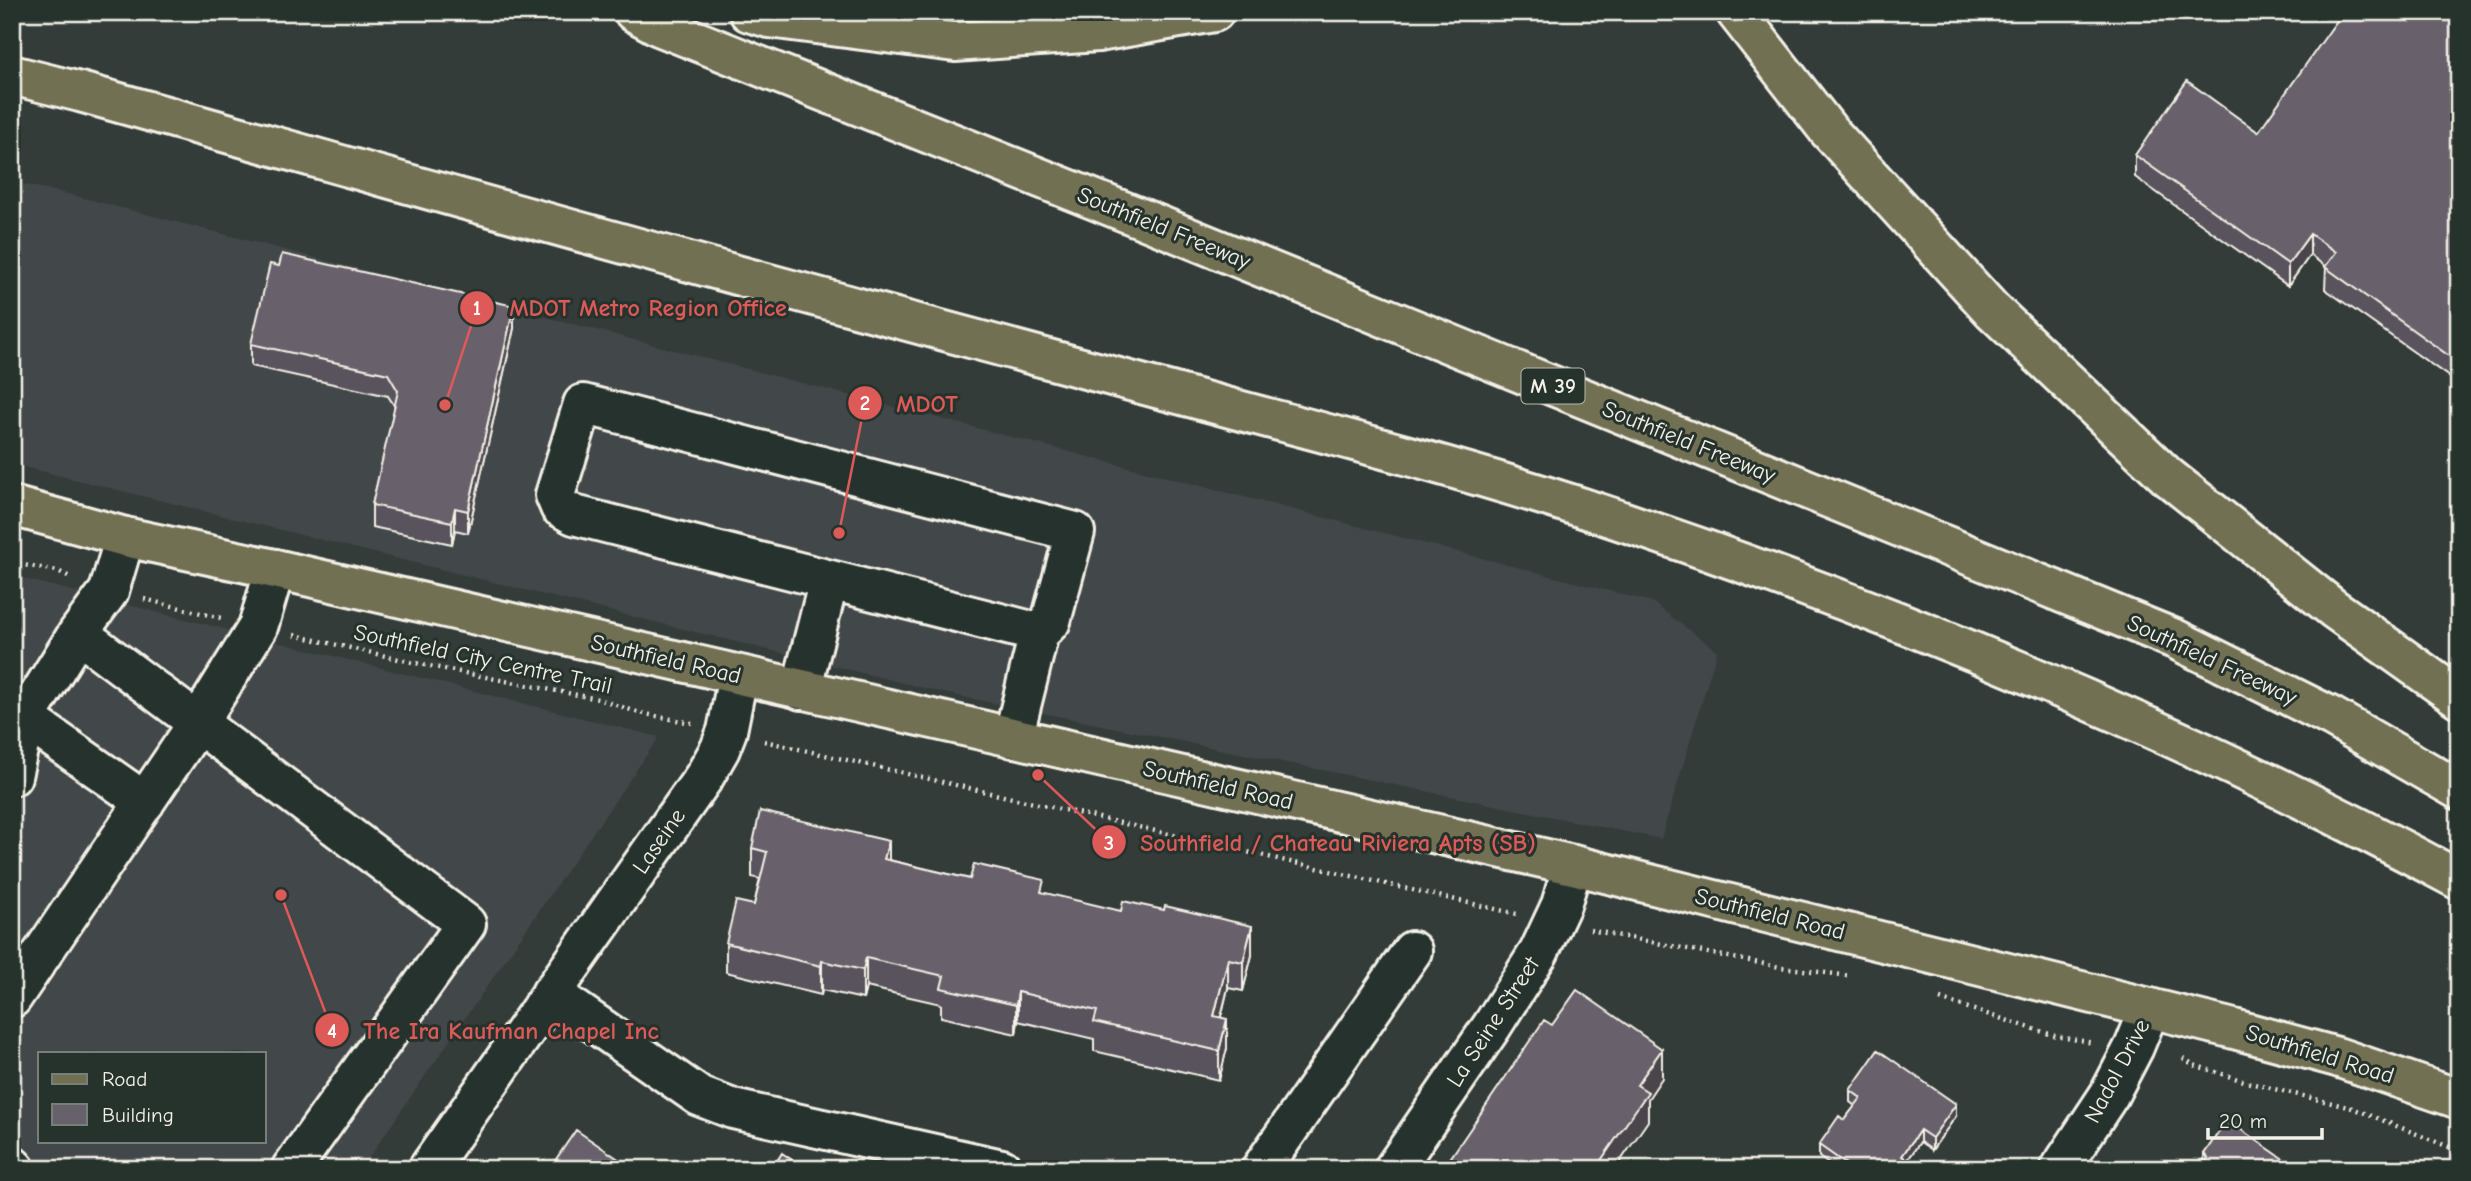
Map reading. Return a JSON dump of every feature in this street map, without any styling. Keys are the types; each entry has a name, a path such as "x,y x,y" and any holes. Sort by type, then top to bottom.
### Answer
{"main road":[{"name":"Southfield Freeway","path":"634,12 659,26 1143,219 2175,639 2332,717 2459,790"},
{"path":"749,12 769,18 954,42 1098,32 1214,12"},
{"path":"1736,12 1829,131 2012,328 2167,476 2334,609 2459,698"},
{"path":"12,75 107,99 861,309 1436,463 1573,505 1748,564 1939,636 2087,699 2281,789 2459,880"},
{"name":"Southfield Road","path":"12,506 125,537 1573,865 2150,1008 2337,1058 2459,1099"}],"street":[{"path":"1013,738 1039,633 1051,621 1075,532 583,404 555,495 560,507 574,515 1039,633"},
{"path":"12,776 19,714 109,591 125,537"},
{"path":"12,998 198,723 258,627 275,569"},
{"path":"801,691 829,580"},
{"path":"78,634 466,924 291,1169"},
{"name":"Laseine","path":"428,1169 704,777 727,731 738,676"},
{"path":"19,714 145,802"},
{"name":"La Seine Street","path":"1394,1169 1539,952 1561,905 1573,865"},
{"path":"1261,1169 1412,951"},
{"path":"551,993 699,1096 733,1109 1002,1169"},
{"name":"Nadol Drive","path":"2060,1169 2109,1095 2134,1047 2150,1008"}],"path":[{"path":"12,563 58,571 81,582"},
{"path":"143,599 232,620"},
{"name":"Southfield City Centre Trail","path":"291,634 429,666 598,699 640,713 681,720"},
{"path":"770,743 1513,913"},
{"path":"1586,929 1780,967 1863,978"},
{"path":"1931,996 2056,1036 2092,1043"},
{"path":"2175,1052 2194,1065 2250,1083 2351,1108 2459,1151"}],"shaded area":[{"path":"12,182 68,194 1652,602 1717,651 1661,839 944,693 12,464"},
{"path":"12,576 659,737 361,1169 12,1169"}],"building":[{"path":"2343,12 2459,12 2459,363 2325,267 2336,252 2310,234 2288,264 2135,155 2187,81 2258,132"},
{"path":"282,254 514,306 468,511 455,508 452,522 372,505 398,391 388,374 251,344 270,264 279,266"},
{"path":"760,811 889,841 884,859 970,879 974,864 1044,880 1041,892 1121,911 1123,901 1164,910 1165,906 1252,926 1243,962 1228,959 1214,1016 1227,1019 1219,1051 1094,1022 1097,1011 1018,992 1016,1005 941,988 944,976 866,958 863,970 822,961 821,966 726,943 736,901 754,905 767,852 752,848"},
{"path":"1577,990 1662,1049 1637,1085 1648,1092 1595,1169 1443,1169 1544,1020 1552,1025"},
{"path":"1878,1050 1956,1104 1932,1138 1920,1130 1902,1156 1905,1158 1897,1169 1853,1169 1819,1145 1839,1116 1844,1120 1861,1098 1850,1090"},
{"path":"2227,1120 2295,1167 2294,1169 2200,1169 2208,1158 2204,1154"},
{"path":"576,1130 633,1169 537,1169 544,1160 552,1165"},
{"path":"782,1153 805,1169 772,1169"}],"place":[{"name":"MDOT Metro Region Office","path":"445,405"},
{"name":"MDOT","path":"839,533"},
{"name":"Southfield / Chateau Riviera Apts (SB)","path":"1038,775"},
{"name":"The Ira Kaufman Chapel Inc","path":"281,895"}]}
